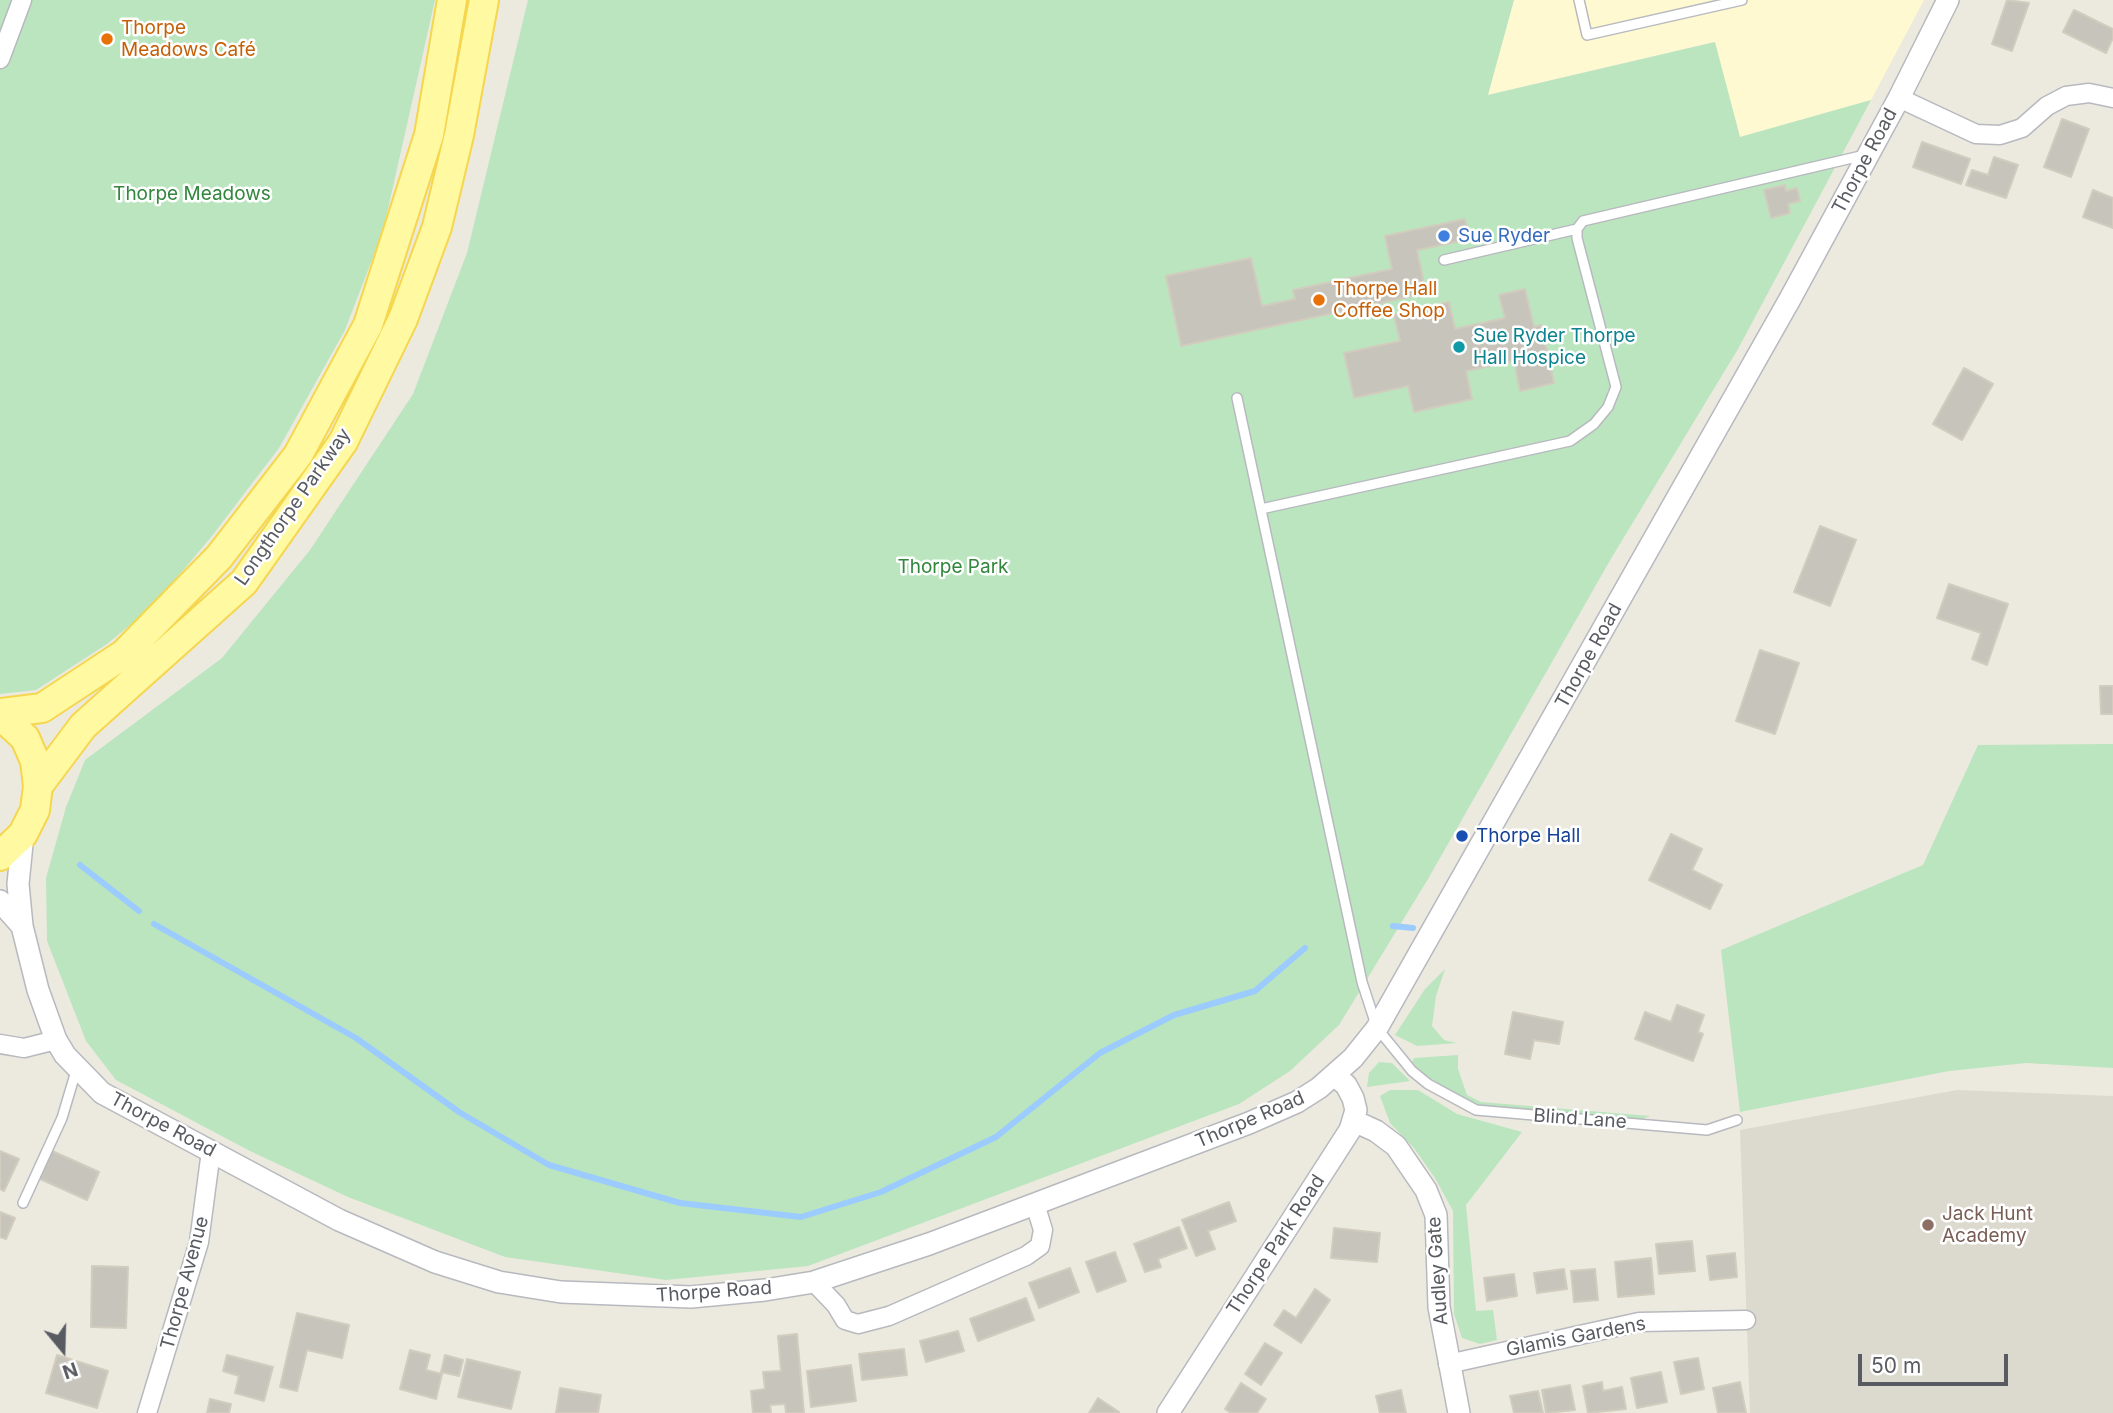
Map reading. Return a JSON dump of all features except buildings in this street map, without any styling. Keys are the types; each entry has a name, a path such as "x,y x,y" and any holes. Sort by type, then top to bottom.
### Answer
{"main road":[{"name":"Longthorpe Parkway","path":"0,714 42,708 124,654 219,557 298,455 372,312 429,135 452,0"},
{"name":"Longthorpe Parkway","path":"38,786 83,726 244,582 342,442 403,319 437,227 459,135 484,0"},
{"path":"0,714 24,738 35,761 38,786 35,810 23,834 0,856"}],"street":[{"path":"0,59 22,0"},
{"name":"Thorpe Road","path":"23,834 18,884 22,926 38,990 56,1040 76,1069 102,1093 339,1220 398,1247 471,1275 499,1282 561,1292 691,1297 756,1292 814,1282 929,1244 1250,1124 1297,1102 1334,1075 1353,1058 1377,1028 1766,342 1899,98 1948,0"},
{"path":"1899,98 1976,134 2000,135 2022,128 2047,106 2066,96 2089,93 2113,98"},
{"name":"Thorpe Road","path":"0,901 22,926"},
{"path":"0,1044 24,1048 56,1040"},
{"path":"1334,1075 1346,1085 1353,1098 1354,1121"},
{"name":"Audley Gate","path":"1354,1121 1376,1130 1396,1146 1426,1190 1436,1214 1437,1280 1448,1364 1459,1413"},
{"name":"Thorpe Park Road","path":"1168,1413 1354,1121"},
{"name":"Thorpe Avenue","path":"147,1413 199,1242 211,1151"},
{"path":"814,1282 836,1305 845,1320 858,1324 889,1316 1026,1256 1040,1246 1043,1230 1035,1204"},
{"name":"Glamis Gardens","path":"1448,1364 1639,1322 1746,1320"}],"lane":[{"path":"1579,0 1587,34 1742,0"},
{"path":"1444,260 1577,229 1583,221 1595,217 1795,174 1868,155"},
{"path":"1261,509 1570,441 1594,424 1608,407 1616,387 1577,229"},
{"path":"1237,398 1363,982 1377,1028"},
{"name":"Blind Lane","path":"1377,1028 1412,1071 1427,1084 1476,1110 1502,1115 1707,1130 1737,1120"},
{"path":"23,1203 62,1118 76,1069"}],"shaded area":[{"path":"1514,0 1924,0 1871,100 1740,137 1714,42 1487,95"},
{"name":"Jack Hunt Academy","path":"1957,1090 2113,1096 2113,1413 1750,1413 1740,1130"}],"green space":[{"name":"Thorpe Meadows","path":"0,0 435,0 383,231 345,330 279,448 212,536 152,607 107,644 36,690 0,694"},
{"name":"Thorpe Park","path":"528,0 1514,0 1488,95 1715,42 1740,137 1871,100 1738,349 1612,557 1428,879 1339,1025 1290,1071 1239,1104 808,1266 666,1280 505,1257 348,1197 250,1151 116,1080 86,1041 47,941 46,878 66,807 85,760 222,658 310,550 413,394 467,253"},
{"path":"2113,744 2113,1068 2026,1063 1949,1071 1740,1112 1721,950 1923,865 1978,745"},
{"path":"1445,969 1436,996 1432,1026 1444,1040 1457,1043 1417,1046 1395,1035 1425,989"},
{"path":"1458,1055 1458,1069 1467,1095 1481,1102 1650,1116 1642,1119 1483,1108 1455,1097 1429,1080 1412,1062 1414,1058"},
{"path":"1379,1062 1392,1063 1410,1081 1367,1087 1369,1073"},
{"path":"1390,1090 1418,1090 1457,1114 1522,1132 1466,1205 1476,1311 1493,1310 1497,1340 1480,1344 1462,1338 1454,1314 1453,1211 1414,1148 1390,1123 1380,1096"}],"waterway":[{"path":"80,865 139,911"},
{"path":"154,924 356,1038 459,1112 549,1165 680,1203 801,1217 881,1192 996,1137 1100,1053 1174,1015 1255,991 1305,948"},
{"path":"1393,926 1413,928"}],"place":[{"name":"Thorpe Meadows Café","path":"107,39"},
{"name":"Sue Ryder","path":"1444,236"},
{"name":"Thorpe Hall Coffee Shop","path":"1319,300"},
{"name":"Sue Ryder Thorpe Hall Hospice","path":"1459,347"},
{"name":"Thorpe Hall","path":"1462,836"},
{"name":"Jack Hunt Academy","path":"1928,1225"}]}
